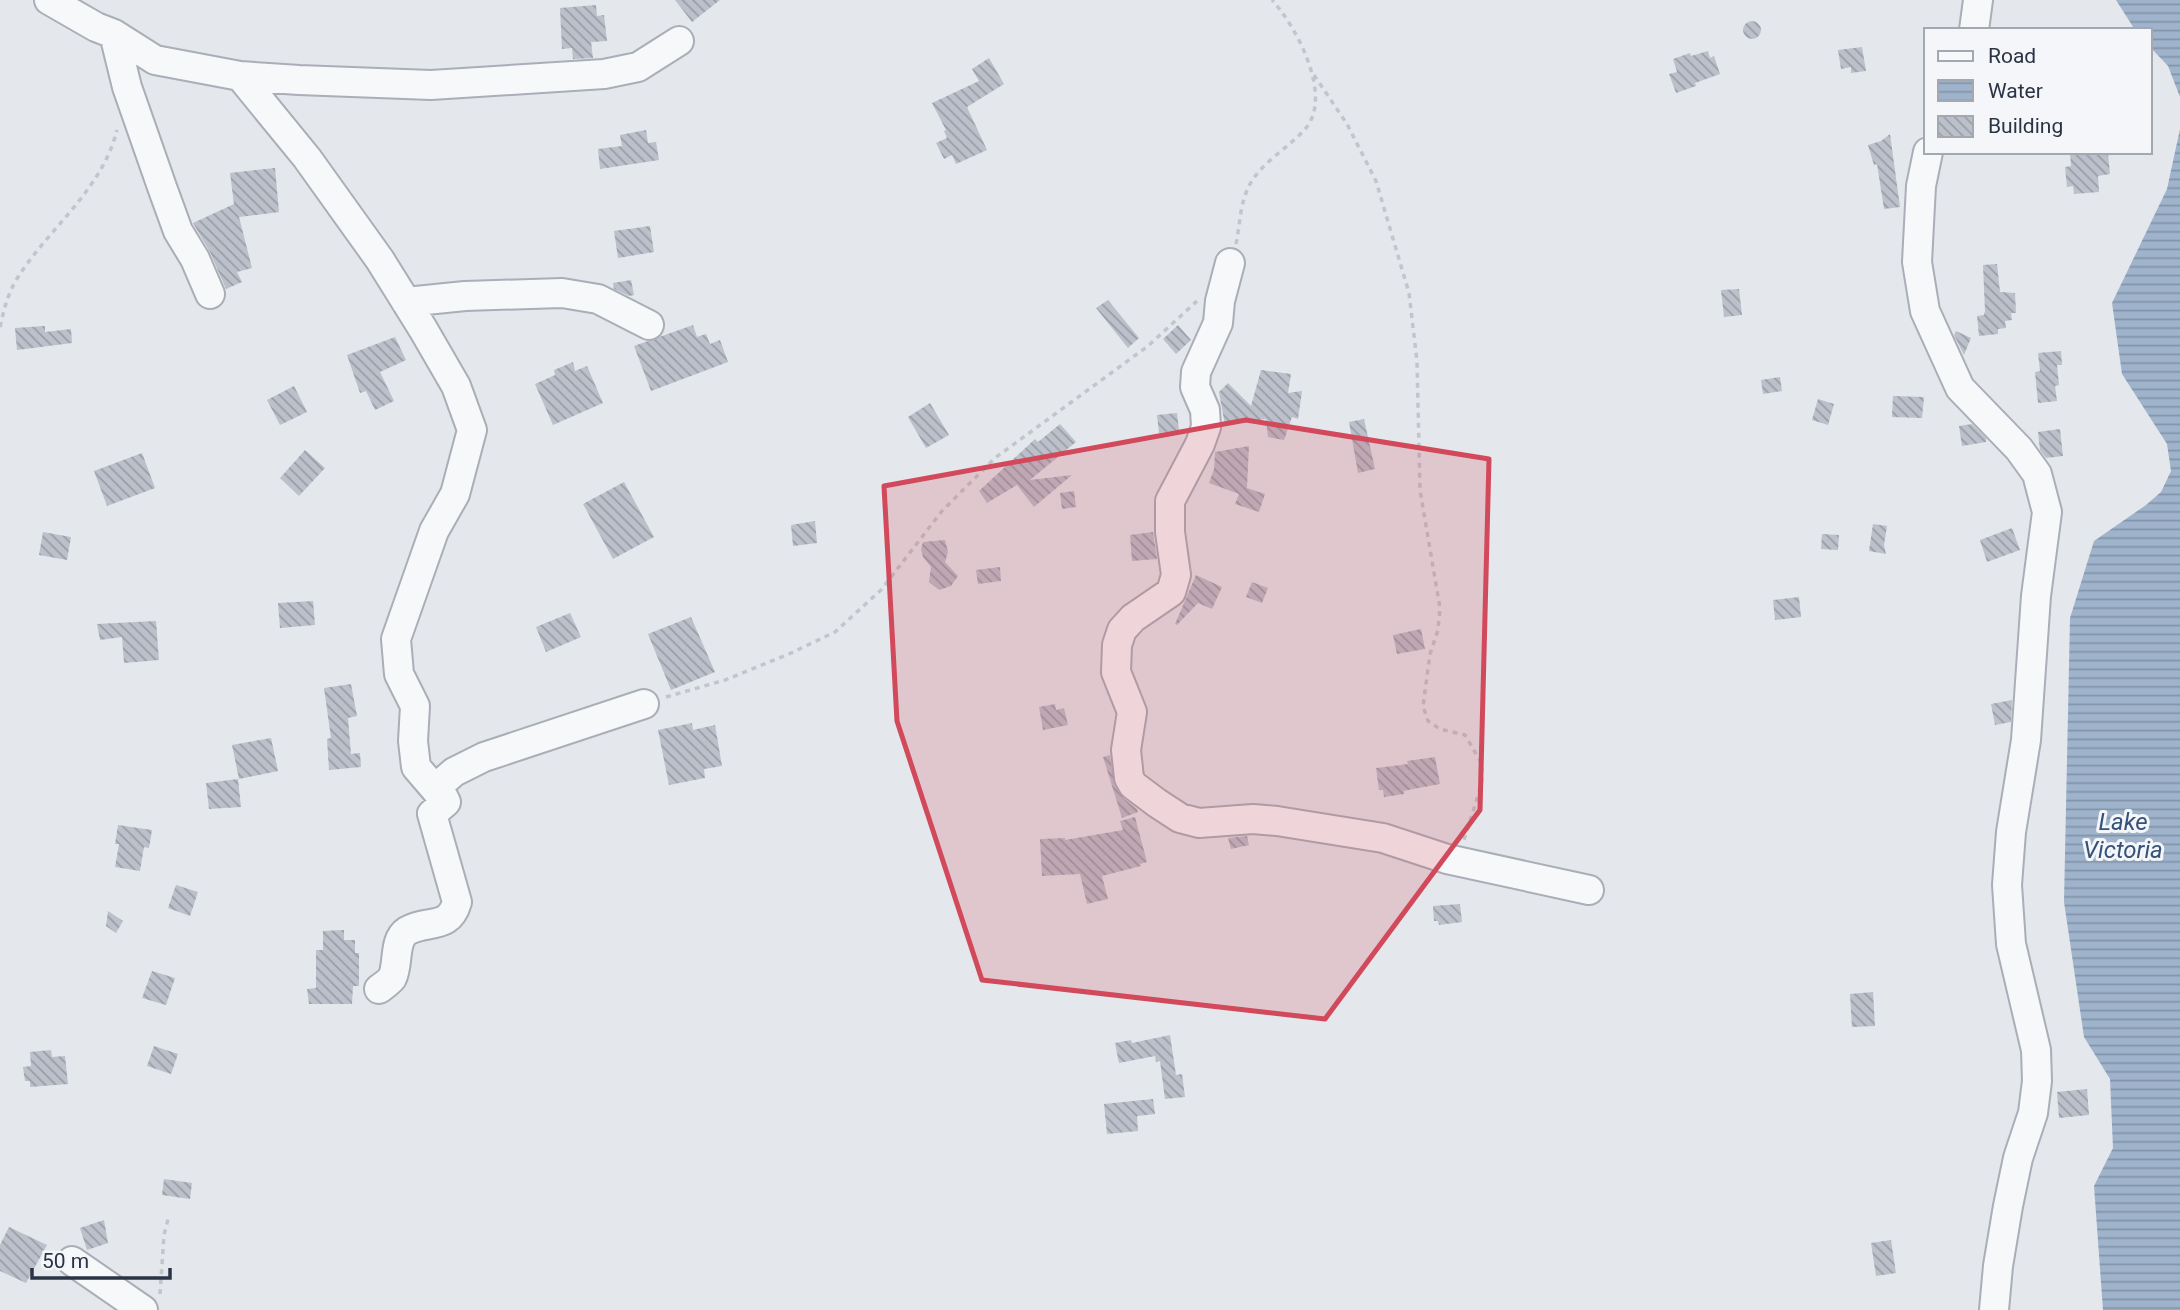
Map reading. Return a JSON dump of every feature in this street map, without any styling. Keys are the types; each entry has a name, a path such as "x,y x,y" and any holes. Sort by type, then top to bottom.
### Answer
{"street":[{"path":"49,0 96,27 114,34 155,60 240,76 431,85 604,74 638,67 679,41"},
{"path":"1974,28 1978,0"},
{"path":"114,34 127,87 178,231 210,294"},
{"path":"240,76 307,158 406,302 456,386 472,430 456,494 434,531 396,639 399,674 415,706 413,741 416,767 446,802"},
{"path":"1928,154 1922,187 1917,262 1925,311 1960,388 2019,449 2037,474 2048,512 2036,596 2026,740 2011,832 2007,885 2011,944 2036,1050 2038,1081 2033,1113 2018,1158 2008,1206 1994,1310"},
{"path":"1230,263 1220,301 1218,323 1196,372 1195,387 1205,410 1206,427 1200,444 1170,500 1177,575 1171,592 1133,618 1122,630 1117,645 1116,672 1132,712 1126,750 1129,778 1143,793 1180,818 1199,822 1253,819 1305,824 1383,838 1447,859 1589,890"},
{"path":"406,302 465,296 562,293 598,299 649,325"},
{"path":"446,802 438,786 454,772 484,757 644,704"},
{"path":"379,989 391,979 400,939 407,931 443,922 454,913 457,902 432,814 446,802"},
{"path":"72,1261 151,1303"}],"path":[{"path":"1272,0 1299,36 1313,73 1347,124 1376,181 1409,293 1417,360 1420,490 1440,608 1438,630 1430,653 1423,706 1428,721 1440,730 1465,735 1482,764 1482,783 1465,839 1457,853 1447,859"},
{"path":"1230,263 1249,184 1277,153 1308,127 1314,107 1313,73"},
{"path":"0,327 5,304 17,279 91,186 118,126"},
{"path":"644,704 725,680 835,632 881,590 942,511 995,458 1148,346 1198,299"},
{"path":"151,1303 168,1219"}],"highlighted area":[{"path":"1246,420 1489,459 1480,810 1325,1019 982,980 897,721 884,486"}],"water":[{"path":"2116,0 2180,0 2180,97 2168,66 2152,49 2152,28 2134,28"},
{"name":"Lake Victoria","path":"2180,129 2180,1310 2103,1310 2094,1186 2113,1148 2110,1079 2084,1037 2064,902 2070,618 2094,541 2161,492 2171,471 2167,444 2122,374 2112,303 2167,189"}],"building":[{"path":"675,0 720,0 692,22"},
{"path":"596,5 597,16 604,15 607,41 591,42 593,58 573,59 572,48 562,49 560,8"},
{"path":"1748,21 1756,21 1761,30 1759,37 1748,39 1743,34 1743,26"},
{"path":"1862,47 1866,71 1851,73 1851,67 1841,69 1838,50"},
{"path":"1708,51 1710,58 1714,56 1720,74 1676,93 1669,74 1677,72 1673,59"},
{"path":"989,58 1004,84 967,107 987,150 956,164 952,155 944,159 936,143 947,138 944,131 946,130 932,103 979,81 972,69"},
{"path":"646,130 648,143 656,142 659,160 600,169 598,149 622,146 620,135"},
{"path":"1890,134 1900,207 1884,209 1877,164 1874,165 1868,145 1881,141"},
{"path":"2070,154 2108,154 2110,174 2098,176 2099,192 2074,194 2073,186 2067,187 2065,167 2071,166"},
{"path":"275,168 279,212 239,217 252,268 237,272 242,282 226,289 210,252 193,223 234,204 230,173"},
{"path":"650,226 654,252 618,258 614,231"},
{"path":"1997,264 2000,292 2015,293 2016,313 2011,313 2012,320 2005,321 2006,328 1998,329 1998,334 1979,336 1977,316 1984,315 1985,311 1983,265"},
{"path":"631,280 634,295 629,296 614,289 613,283"},
{"path":"1739,289 1742,315 1724,317 1721,290"},
{"path":"1108,300 1139,338 1128,348 1096,308"},
{"path":"693,325 697,337 706,334 710,344 720,340 728,362 651,391 634,346"},
{"path":"1178,325 1191,340 1176,354 1163,339"},
{"path":"45,326 45,332 71,329 72,343 17,350 15,328"},
{"path":"1956,331 1971,338 1964,355 1954,335"},
{"path":"395,337 406,360 380,372 394,401 375,410 366,391 360,393 347,355"},
{"path":"2061,351 2062,365 2057,365 2059,385 2055,386 2057,401 2038,403 2035,372 2040,371 2038,353"},
{"path":"573,362 575,371 587,366 603,403 553,425 535,384 555,375 554,370"},
{"path":"1261,370 1291,374 1288,393 1302,391 1298,419 1292,417 1284,440 1268,437 1266,419 1225,425 1219,392 1228,383 1251,406"},
{"path":"1780,377 1782,391 1763,394 1761,380"},
{"path":"294,386 307,412 280,425 267,400"},
{"path":"1893,396 1924,397 1922,418 1892,417"},
{"path":"1818,399 1834,404 1828,425 1812,420"},
{"path":"930,403 949,435 926,448 908,417"},
{"path":"1177,413 1179,430 1159,433 1157,415"},
{"path":"1364,419 1375,469 1358,473 1349,422"},
{"path":"1060,424 1076,442 1030,480 1072,475 1034,507 1017,485 987,503 979,491 1035,439 1038,442"},
{"path":"1972,424 1986,438 1986,442 1962,446 1959,426"},
{"path":"2060,429 2063,456 2046,458 2040,450 2038,432"},
{"path":"1249,446 1247,488 1265,494 1259,512 1235,504 1239,494 1209,483 1214,469 1215,452"},
{"path":"305,450 325,468 299,496 280,478"},
{"path":"142,453 155,488 107,506 94,471"},
{"path":"624,482 654,537 613,559 583,504"},
{"path":"1074,491 1076,507 1062,509 1060,493"},
{"path":"815,521 817,543 793,546 791,525"},
{"path":"1873,524 1887,526 1884,545 1886,554 1869,551"},
{"path":"2012,528 2020,550 1987,562 1980,540"},
{"path":"43,532 71,537 67,560 39,555"},
{"path":"1153,532 1157,559 1132,561 1130,535"},
{"path":"1822,534 1839,535 1838,550 1821,549"},
{"path":"945,540 948,552 945,562 958,576 951,586 939,590 929,582 931,567 923,557 921,549 923,542"},
{"path":"1000,567 1001,581 978,584 976,570"},
{"path":"1196,575 1222,587 1212,609 1198,603 1177,625 1175,624"},
{"path":"1252,582 1268,588 1262,603 1246,597"},
{"path":"1799,597 1801,617 1775,620 1773,600"},
{"path":"313,601 315,625 280,628 278,603"},
{"path":"570,613 581,637 546,652 536,627"},
{"path":"691,617 715,672 671,690 648,634"},
{"path":"156,621 159,660 124,663 122,637 100,640 97,624"},
{"path":"1421,629 1425,649 1397,654 1393,635"},
{"path":"351,684 357,716 348,718 351,754 360,753 361,767 329,770 327,739 331,738 324,688"},
{"path":"2012,700 2011,722 1995,725 1991,704"},
{"path":"1055,704 1056,710 1064,708 1068,725 1043,730 1039,707"},
{"path":"692,723 693,730 715,725 722,766 704,769 705,778 669,785 658,730"},
{"path":"271,738 278,771 239,779 232,745"},
{"path":"1110,755 1115,786 1138,812 1122,818 1103,757"},
{"path":"1435,757 1440,784 1384,797 1383,790 1379,790 1376,768"},
{"path":"238,779 241,807 209,809 206,783"},
{"path":"1135,817 1147,862 1102,876 1108,899 1087,904 1080,874 1042,876 1040,839 1065,840 1123,830 1120,821"},
{"path":"118,825 152,830 149,848 144,847 140,871 115,867 119,844 115,844"},
{"path":"1247,836 1249,845 1231,849 1228,838"},
{"path":"176,885 198,892 190,916 168,908"},
{"path":"1460,904 1462,922 1439,925 1438,921 1434,921 1433,906"},
{"path":"108,911 123,921 116,933 106,926"},
{"path":"344,930 344,940 355,940 355,953 359,953 359,986 353,986 352,1004 309,1004 307,989 316,988 316,950 323,950 323,931"},
{"path":"152,971 175,978 166,1005 142,998"},
{"path":"1873,992 1875,1026 1852,1027 1850,994"},
{"path":"1170,1035 1176,1075 1182,1074 1185,1097 1165,1099 1160,1061 1156,1062 1155,1056 1119,1063 1115,1043 1131,1040 1132,1043"},
{"path":"154,1046 178,1054 171,1074 147,1066"},
{"path":"51,1050 52,1057 65,1056 68,1084 30,1087 30,1081 25,1081 23,1067 31,1066 30,1052"},
{"path":"2087,1089 2089,1115 2059,1118 2057,1092"},
{"path":"1153,1099 1155,1114 1137,1116 1138,1131 1107,1134 1104,1104"},
{"path":"164,1179 192,1183 190,1199 162,1195"},
{"path":"104,1220 108,1243 87,1250 80,1228"},
{"path":"9,1227 47,1245 26,1283 0,1271 0,1245"},
{"path":"1891,1240 1896,1273 1876,1276 1871,1243"}]}
